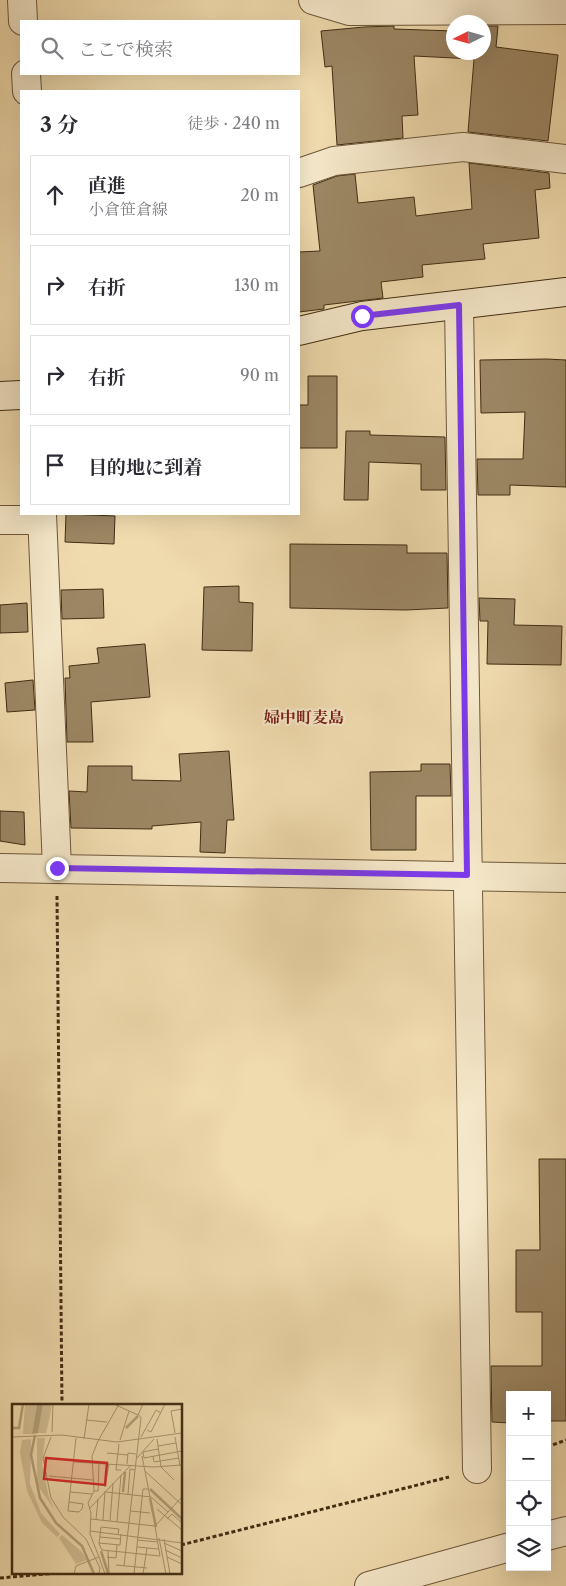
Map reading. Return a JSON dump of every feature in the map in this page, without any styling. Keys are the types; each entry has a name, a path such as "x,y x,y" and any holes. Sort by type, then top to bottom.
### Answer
{"street":[{"path":"22,0 23,20"},
{"path":"313,0 350,11 566,10"},
{"path":"26,75 27,90"},
{"path":"300,174 334,161 463,147 566,159"},
{"path":"300,332 362,316 566,292"},
{"path":"459,305 477,1470"},
{"path":"0,396 20,395"},
{"path":"0,520 42,517 57,868"},
{"path":"0,868 566,878"},
{"path":"551,1535 566,1531"},
{"path":"370,1586 506,1548"}],"path":[{"path":"57,868 62,1404"},
{"path":"551,1445 566,1440"},
{"path":"182,1545 477,1470"},
{"path":"0,1578 43,1574"}],"building":[{"path":"394,26 394,29 446,31 446,58 414,56 418,115 402,116 403,138 337,145 332,66 325,67 321,31"},
{"path":"491,26 498,26 496,47 558,55 548,141 468,132 474,60 491,60"},
{"path":"469,163 549,173 550,188 535,190 539,238 483,244 485,259 422,265 423,277 381,282 383,298 324,305 324,309 300,312 300,252 320,251 313,185 337,176 355,174 358,203 414,197 416,216 472,209"},
{"path":"480,360 566,360 566,487 510,485 510,495 478,495 477,459 523,459 525,412 481,413"},
{"path":"308,376 337,376 337,448 300,448 300,405 308,405"},
{"path":"346,431 370,431 370,435 445,437 446,490 421,490 421,464 369,462 368,500 344,500"},
{"path":"66,515 115,516 114,544 65,542"},
{"path":"290,544 407,545 407,553 447,553 448,608 406,610 290,608"},
{"path":"239,586 239,602 253,603 252,651 202,650 204,587"},
{"path":"103,589 104,618 62,619 61,590"},
{"path":"479,598 515,599 514,625 562,626 561,665 487,664 488,621 480,621"},
{"path":"27,603 28,632 0,633 0,605"},
{"path":"145,644 150,697 91,702 93,742 67,742 65,678 70,678 69,666 99,663 97,648"},
{"path":"33,680 35,710 7,712 5,683"},
{"path":"229,751 234,820 227,820 225,853 200,852 201,822 152,826 152,829 71,828 69,791 87,792 88,766 132,766 132,780 181,781 179,754"},
{"path":"421,764 450,764 451,796 416,796 416,850 371,850 370,772 421,771"},
{"path":"0,811 24,812 25,845 0,841"},
{"path":"539,1159 566,1159 566,1421 551,1421 551,1391 506,1391 506,1423 492,1422 491,1366 542,1366 542,1312 516,1312 516,1250 540,1250"}],"district":[{"name":"婦中町麦島","path":"304,717"}],"route":[{"path":"57,868 467,875 459,305 362,316"}]}
